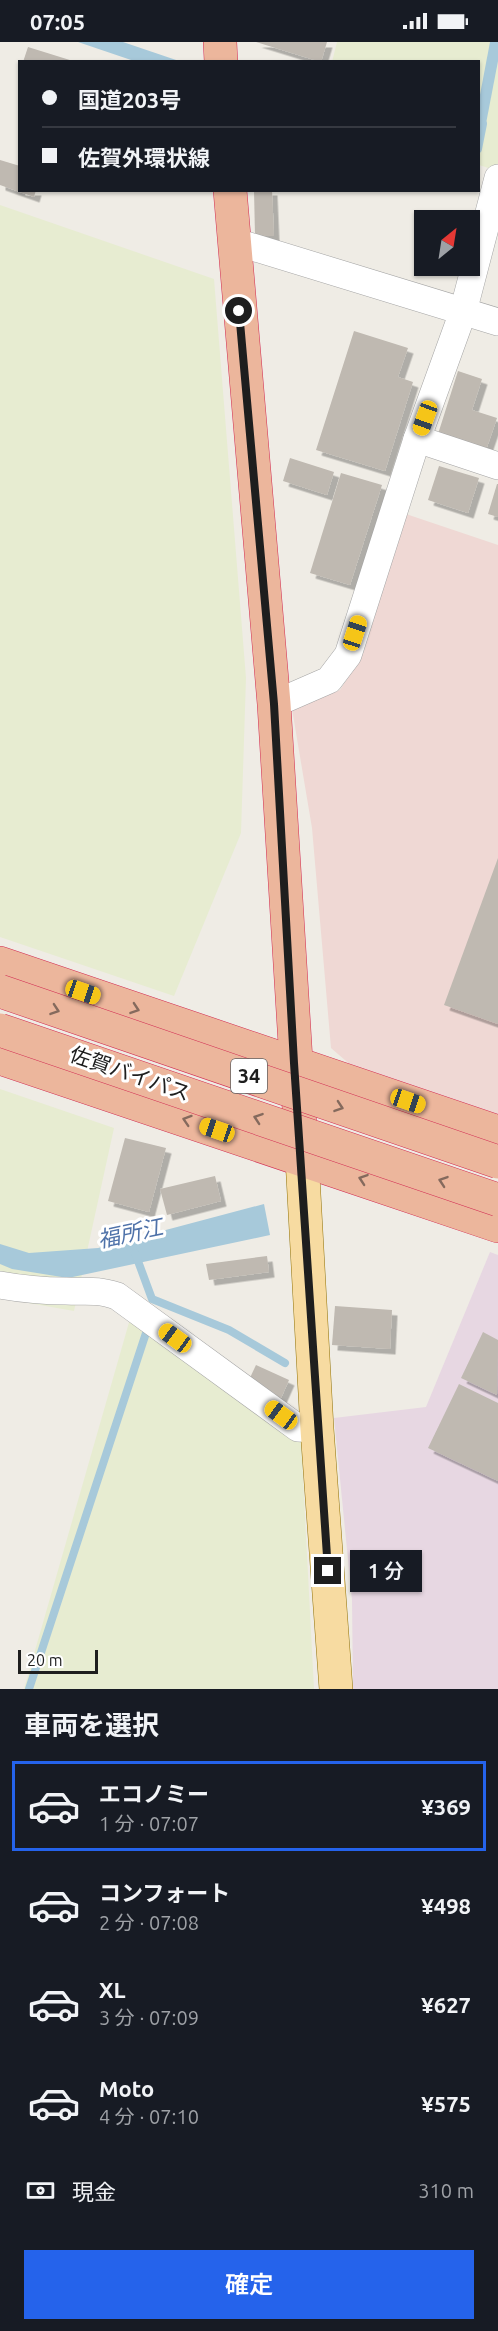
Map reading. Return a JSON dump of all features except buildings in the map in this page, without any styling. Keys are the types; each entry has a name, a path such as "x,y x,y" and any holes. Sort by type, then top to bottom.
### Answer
{"highway":[{"path":"220,42 221,60"},
{"path":"230,192 274,704 294,1063 302,1158"},
{"path":"0,963 294,1063"},
{"name":"佐賀バイパス","path":"0,991 498,1162"},
{"name":"佐賀バイパス","path":"0,1030 498,1200"},
{"path":"0,1058 498,1226"},
{"name":"34","path":"294,1063 498,1132"}],"main road":[{"path":"302,1158 336,1689"}],"street":[{"path":"274,704 329,680 348,655 417,439 463,312 497,180"},
{"path":"233,241 498,322"},
{"path":"417,439 498,466"},
{"path":"0,1285 21,1289 68,1292 97,1290 117,1296 298,1428 318,1429"}],"shaded area":[{"path":"406,514 498,545 498,1115 353,1067 331,1048 312,828 292,709 340,690 363,654"},
{"path":"490,1252 498,1255 498,1689 353,1689 352,1600 334,1418 426,1407"}],"green space":[{"path":"337,42 498,42 498,171 480,165 480,60 332,60"},
{"path":"0,205 214,279 246,678 241,833 174,996 0,937"},
{"path":"0,1089 114,1128 74,1311 0,1298"},
{"path":"130,1319 301,1440 314,1689 24,1689"}],"water":[{"path":"78,42 123,42 176,60 131,60"},
{"path":"490,42 498,42 498,61 484,134 480,134 480,95"},
{"path":"264,1204 270,1235 68,1278 12,1269 0,1264 0,1244 29,1253 98,1248"}],"waterway":[{"path":"480,139 483,124"},
{"name":"福所江","path":"135,1253 152,1299 229,1330 285,1363"},
{"path":"29,1689 146,1333"}],"route":[{"path":"239,311 274,704 294,1063 328,1571"}]}
